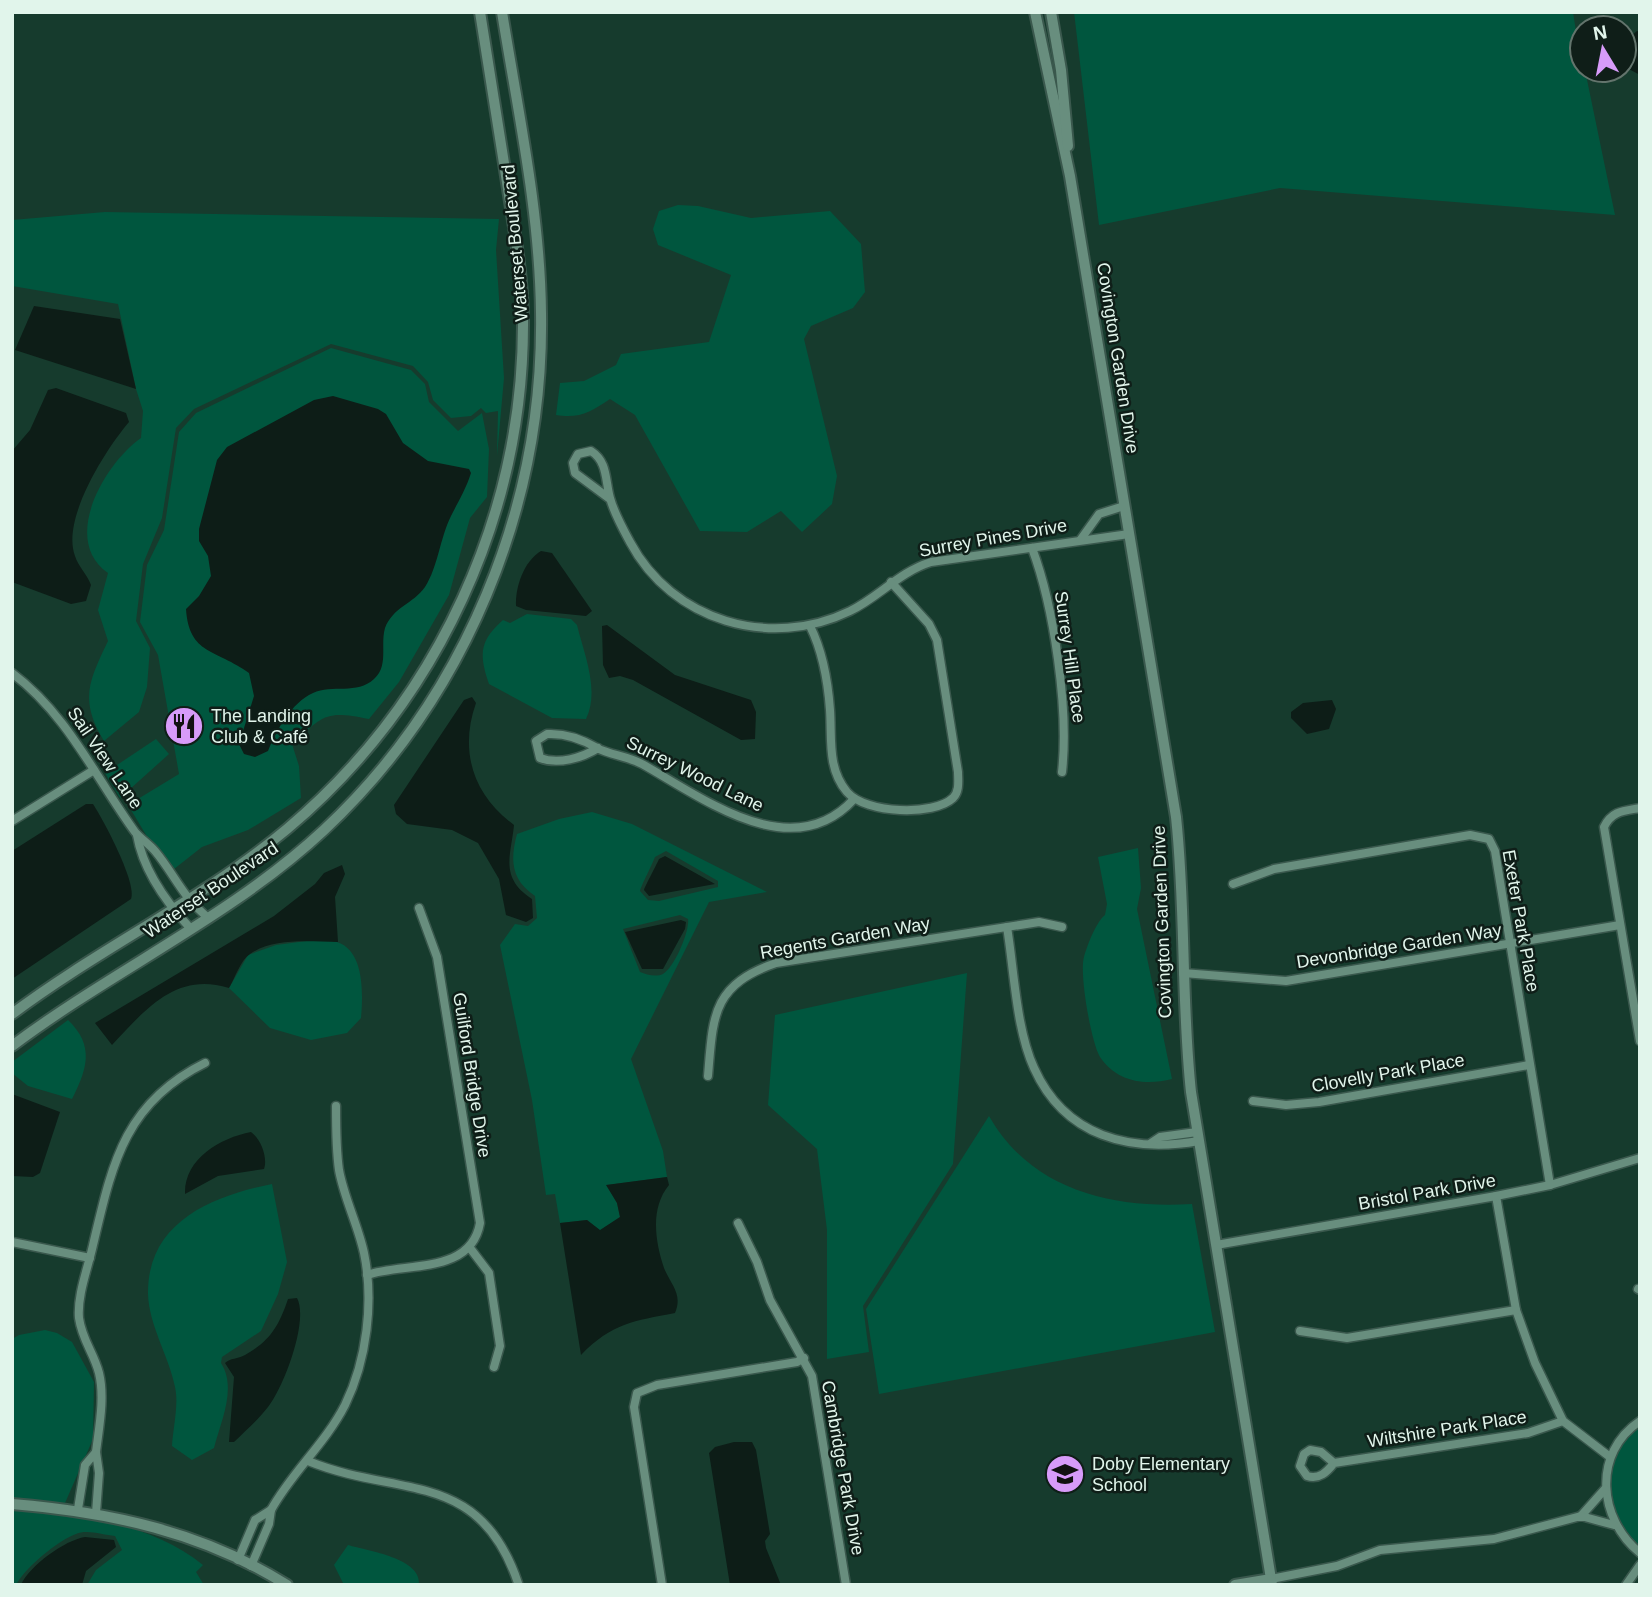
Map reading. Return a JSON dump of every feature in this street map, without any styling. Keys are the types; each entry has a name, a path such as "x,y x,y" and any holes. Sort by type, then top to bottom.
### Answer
{"street":[{"name":"Waterset Boulevard","path":"12,1014 254,855 288,828 326,793 368,747 406,698 448,631 478,564 495,516 516,431 523,314 517,248 480,12"},
{"name":"Waterset Boulevard","path":"12,1046 60,1010 266,878 324,830 377,775 426,711 463,649 493,581 524,480 536,402 541,314 530,181 502,12"},
{"name":"Covington Garden Drive","path":"1035,12 1070,176 1176,817 1184,1033 1198,1136 1271,1582"},
{"name":"Covington Garden Drive","path":"1051,12 1061,70 1070,176"},
{"name":"Surrey Pines Drive","path":"610,499 575,473 573,463 578,454 591,451 602,460 610,499 642,562 683,602 732,624 769,629 810,626 853,610 909,570 931,562 1129,534"},
{"name":"Surrey Pines Drive","path":"1081,539 1099,514 1124,506"},
{"name":"Surrey Hill Place","path":"1032,548 1045,588 1065,710 1062,772"},
{"path":"810,626 818,641 826,681 832,763 841,784 854,799 875,809 898,811 953,798 959,783 934,632 891,582"},
{"name":"Sail View Lane","path":"12,673 51,705 137,835 154,850 186,899 207,917"},
{"name":"Surrey Wood Lane","path":"598,748 587,755 550,762 540,758 536,745 541,737 554,733 590,742 598,748 624,755 739,818 767,826 793,828 821,821 835,816 854,799"},
{"path":"12,821 94,771"},
{"path":"1640,808 1617,812 1609,818 1604,827 1640,1041"},
{"name":"Sail View Lane","path":"137,835 141,857 172,908 190,928"},
{"name":"Exeter Park Place","path":"1233,884 1274,869 1470,835 1489,839 1495,850 1550,1185"},
{"name":"Guilford Bridge Drive","path":"419,908 437,957 477,1203 479,1228 470,1248"},
{"name":"Regents Garden Way","path":"709,1076 712,1026 724,994 752,972 776,963 1039,922 1062,927"},
{"name":"Devonbridge Garden Way","path":"1183,972 1286,981 1620,925"},
{"path":"1007,927 1026,1043 1034,1067 1048,1093 1066,1115 1078,1124 1124,1142 1151,1143 1160,1137 1198,1136"},
{"path":"96,1513 99,1473 96,1452 101,1411 99,1372 87,1349 79,1318 90,1258 112,1168 127,1135 152,1099 178,1076 205,1063"},
{"name":"Clovelly Park Place","path":"1253,1101 1286,1105 1319,1102 1529,1065"},
{"path":"251,1566 270,1524 271,1510 283,1488 308,1461 346,1402 357,1370 366,1326 367,1275 364,1253 339,1172 336,1106"},
{"name":"Bristol Park Drive","path":"1216,1245 1550,1185 1640,1158"},
{"path":"1496,1196 1516,1310 1535,1363 1563,1421 1611,1457"},
{"name":"Cambridge Park Drive","path":"738,1223 757,1262 770,1300 812,1376 846,1585"},
{"path":"12,1242 90,1258"},
{"path":"367,1275 449,1261 470,1248 489,1273 500,1346 494,1367"},
{"path":"1300,1331 1348,1338 1516,1310"},
{"path":"662,1585 634,1407 637,1393 657,1385 797,1362 804,1358"},
{"name":"Wiltshire Park Place","path":"1335,1463 1528,1433 1563,1421"},
{"path":"1640,1421 1621,1438 1611,1457 1605,1489 1615,1525 1627,1543 1640,1553"},
{"path":"78,1509 85,1465 96,1452"},
{"path":"308,1461 330,1470 435,1493 473,1513 498,1536 509,1555 518,1583"},
{"path":"1581,1516 1605,1489"},
{"path":"12,1504 78,1509 180,1533 287,1585"},
{"path":"238,1560 255,1520 271,1510"},
{"path":"1235,1585 1271,1582 1337,1566 1380,1550 1494,1539 1581,1516 1615,1525"},
{"path":"1626,1585 1640,1565"}],"green space":[{"path":"1074,12 1573,12 1568,14 1568,84 1588,84 1615,215 1280,188 1099,225"},
{"path":"678,205 698,206 751,218 830,211 861,244 865,292 853,308 811,326 804,339 837,476 832,504 802,532 781,511 747,532 700,531 635,415 610,399 584,413 556,415 560,383 584,381 616,365 621,354 709,342 731,275 658,245 653,229 659,211"},
{"path":"105,212 499,219 496,250 504,378 497,456 498,411 486,413 481,408 471,416 451,418 433,400 428,382 413,366 331,344 194,409 176,428 162,518 143,564 136,621 150,648 147,687 139,712 104,741 91,714 89,702 92,679 108,641 98,610 108,573 94,559 88,541 88,522 102,483 127,450 141,438 143,411 118,304 12,286 12,220"},
{"path":"331,348 411,370 425,384 429,402 458,431 482,413 489,449 487,497 470,518 449,595 399,682 369,719 334,715 311,727 292,744 299,766 301,798 248,830 202,847 169,873 128,805 179,774 158,655 140,622 147,565 164,530 179,432 196,413"},
{"path":"527,614 571,619 577,625 591,684 590,708 586,719 552,718 489,684 483,657 485,642 503,620 510,623"},
{"path":"156,739 169,754 120,798 105,773"},
{"path":"592,812 632,824 767,892 709,902 631,1059 663,1151 667,1177 607,1185 617,1203 620,1217 600,1231 587,1220 560,1223 555,1194 546,1195 532,1100 500,945 515,924 528,926 537,918 535,896 521,883 514,869 513,852 517,834 559,819","holes":["666,851 718,881 718,887 659,901 648,900 640,891 641,888 655,857","680,915 688,919 688,925 672,965 660,975 640,972 623,929"]},
{"path":"1138,848 1141,888 1137,909 1172,1079 1152,1082 1123,1077 1100,1057 1090,1023 1083,977 1085,952 1095,928 1105,915 1107,904 1098,857"},
{"path":"314,940 337,942 353,954 360,975 362,998 361,1018 347,1033 311,1040 270,1028 229,988 248,955 276,945"},
{"path":"967,973 953,1164 863,1306 869,1352 827,1359 827,1230 817,1149 768,1105 775,1015"},
{"path":"68,1020 82,1039 86,1058 82,1078 72,1099 28,1086 12,1073 12,1062"},
{"path":"989,1116 1006,1141 1027,1162 1076,1190 1132,1203 1192,1204 1215,1332 879,1394 866,1309"},
{"path":"272,1184 287,1262 278,1294 261,1331 222,1357 221,1363 228,1383 224,1416 214,1448 192,1460 172,1446 176,1394 149,1306 151,1269 159,1248 171,1231 187,1217 227,1196"},
{"path":"45,1330 57,1333 72,1342 94,1382 93,1439 65,1503 12,1499 12,1339"},
{"path":"1640,1421 1640,1553 1607,1508 1610,1457"},
{"path":"12,1509 112,1523 160,1539 203,1565 196,1572 204,1585 87,1585 96,1570 122,1550 115,1536 85,1532 68,1538 51,1549 26,1571 16,1585 12,1585"},
{"path":"348,1545 403,1562 418,1576 419,1585 344,1585 334,1565"}],"shaded area":[{"path":"1638,31 1640,32 1640,75 1638,74"},
{"path":"34,306 120,319 136,389 15,350"},
{"path":"56,388 126,413 129,422 98,467 80,504 72,541 76,560 91,585 86,601 71,604 12,582 12,451 30,430 48,390"},
{"path":"333,396 378,409 386,414 403,443 428,461 469,469 471,473 447,525 425,587 393,615 385,628 383,662 379,674 360,687 320,690 305,698 285,718 268,751 255,757 244,754 239,744 254,696 249,673 206,649 192,635 188,624 186,609 199,596 211,576 208,556 199,541 199,529 217,460 227,447 314,400"},
{"path":"541,551 552,553 592,611 586,616 526,610 516,606 517,591 525,568"},
{"path":"607,625 675,675 751,700 756,712 755,739 741,740 633,680 620,676 609,678 603,665 602,626"},
{"path":"472,697 476,703 469,738 473,771 488,800 514,825 511,874 515,883 532,899 533,918 526,922 506,915 499,879 478,843 452,830 407,824 396,814 394,805 464,700"},
{"path":"1332,700 1336,709 1329,729 1307,734 1291,718 1291,712 1303,703"},
{"path":"86,804 93,804 118,852 129,880 131,899 12,979 12,851"},
{"path":"665,856 715,884 649,896 644,890 659,859"},
{"path":"342,865 345,874 335,897 338,942 292,942 260,949 243,961 229,988 210,984 177,989 150,1007 112,1045 95,1023 274,916 315,884 324,873"},
{"path":"681,920 686,922 685,929 663,969 642,969 625,932"},
{"path":"12,1094 60,1112 40,1173 33,1177 12,1176"},
{"path":"251,1132 263,1149 264,1169 218,1176 185,1194 191,1170 206,1152 227,1139"},
{"path":"667,1177 669,1185 659,1204 656,1225 664,1268 677,1295 675,1313 624,1325 603,1336 581,1355 560,1223 587,1220 600,1230 620,1217 617,1203 606,1185"},
{"path":"297,1298 300,1322 293,1353 281,1385 260,1416 234,1442 229,1442 234,1377 225,1363 245,1355 261,1344 277,1325 288,1299"},
{"path":"734,1442 752,1442 756,1450 770,1534 765,1541 766,1548 781,1585 730,1585 709,1453 715,1447"},
{"path":"85,1537 114,1540 116,1547 86,1571 82,1585 21,1585 48,1555"}],"place":[{"name":"The Landing Club & Café","path":"184,726"},
{"name":"Doby Elementary School","path":"1065,1474"}]}
